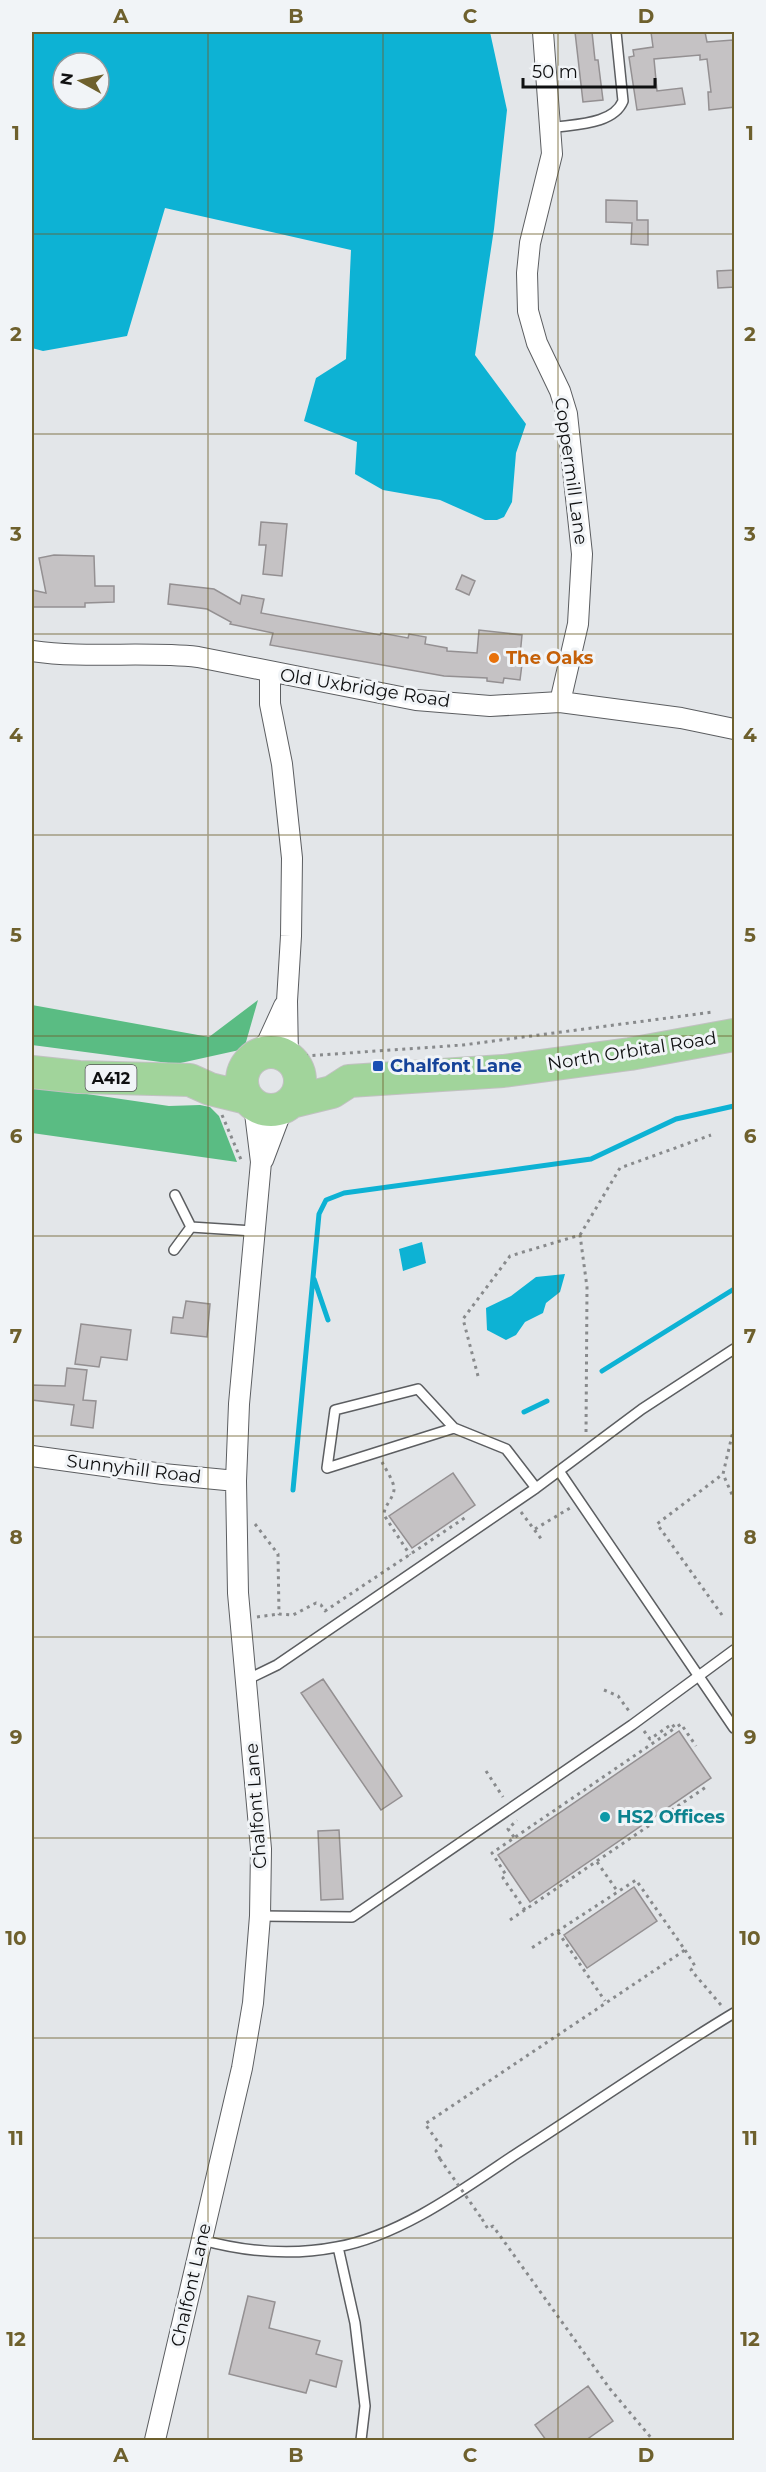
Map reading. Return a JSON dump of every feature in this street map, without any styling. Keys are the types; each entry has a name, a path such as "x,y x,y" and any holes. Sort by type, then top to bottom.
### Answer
{"main road":[{"name":"North Orbital Road","path":"32,1072 79,1077 190,1080 210,1089 269,1103 332,1092 350,1081 503,1071 630,1054 729,1023"},
{"path":"265,1052 280,1053 292,1061 300,1083 269,1103 243,1088 242,1078 252,1059 265,1052"},
{"name":"North Orbital Road","path":"190,1080 211,1070 252,1059"},
{"name":"North Orbital Road","path":"292,1061 331,1072 350,1081"}],"street":[{"name":"Coppermill Lane","path":"543,32 552,154 530,243 527,273 528,311 537,343 560,391 567,414 582,554 578,624 560,702"},
{"name":"Old Uxbridge Road","path":"32,651 86,656 164,654 198,657 416,700 490,706 560,702 681,718 735,729"},
{"path":"270,672 270,704 282,764 292,858 287,1001 292,1061"},
{"path":"252,1059 268,1041 287,1001"},
{"name":"Chalfont Lane","path":"155,2440 242,2068 253,2003 260,1916 261,1849 238,1593 236,1481 239,1404 253,1231 269,1103"},
{"name":"Chalfont Lane","path":"261,1162 269,1103"},
{"name":"Sunnyhill Road","path":"32,1456 163,1474 236,1481"}],"lane":[{"path":"551,128 601,119 619,109 622,101 616,32"},
{"path":"175,1195 191,1227"},
{"path":"191,1227 253,1231"},
{"path":"174,1250 191,1227"},
{"path":"246,1680 277,1665 536,1488 642,1409 734,1350"},
{"path":"453,1428 327,1468 335,1410 418,1389 453,1428 506,1449 536,1488"},
{"path":"559,1471 735,1728"},
{"path":"260,1916 351,1917 700,1677 735,1650"},
{"path":"202,2240 230,2247 283,2253 338,2247 395,2228 462,2189 732,2014"},
{"path":"338,2247 355,2323 365,2406 361,2440"}],"path":[{"path":"292,1061 729,1023"},
{"path":"585,1452 587,1287 580,1235 620,1168 711,1135"},
{"path":"478,1376 464,1319 510,1256 580,1235"},
{"path":"722,1615 657,1524 723,1474 735,1427"},
{"path":"377,1452 394,1486 394,1492 384,1508 384,1515 410,1555"},
{"path":"723,1474 735,1499"},
{"path":"536,1529 580,1502"},
{"path":"236,1517 250,1519 278,1554 279,1614 293,1615 316,1603 326,1611 480,1509 496,1529 522,1512 542,1540"},
{"path":"525,1910 503,1878 506,1875 492,1853 675,1728"},
{"path":"510,1920 706,1788"},
{"path":"597,1862 618,1892"},
{"path":"530,1949 636,1880 695,1966 691,1970 732,2014"},
{"path":"558,1932 605,2001"},
{"path":"653,2440 610,2389 493,2226 488,2229 440,2158 436,2151 441,2146 425,2124 605,2001 685,1950"}],"green space":[{"path":"258,1000 244,1049 176,1064 32,1045 32,1005 209,1037"},
{"path":"32,1086 169,1106 210,1107 219,1116 237,1162 32,1133"}],"water":[{"path":"32,32 490,32 507,110 494,229 475,355 526,424 516,453 512,502 504,517 497,520 485,520 440,500 383,490 355,474 357,442 304,421 316,378 346,359 351,250 165,208 127,336 43,351 32,348"},
{"path":"422,1242 426,1263 403,1271 399,1249"},
{"path":"565,1274 560,1292 546,1303 543,1313 525,1322 516,1335 506,1340 487,1330 486,1308 511,1296 536,1277"}],"building":[{"path":"575,32 592,32 603,100 583,102"},
{"path":"651,32 705,32 707,42 733,40 735,107 709,110 708,92 711,92 707,59 700,60 700,55 654,59 657,91 682,88 685,104 637,110 629,57 634,56 633,50 653,47"},
{"path":"606,200 637,201 637,220 648,220 648,245 631,244 632,223 606,222"},
{"path":"735,270 735,287 718,288 717,271"},
{"path":"261,522 287,524 282,576 263,574 266,545 259,545"},
{"path":"54,555 94,556 95,586 114,586 114,602 85,603 85,607 32,607 32,590 46,593 39,558"},
{"path":"462,575 475,581 469,595 456,589"},
{"path":"170,584 214,589 240,604 242,595 264,599 261,613 380,635 381,633 408,638 409,634 426,637 425,644 447,648 447,651 477,653 479,630 522,635 520,656 523,656 520,680 504,678 503,683 487,681 487,678 444,676 270,645 273,633 230,624 231,622 207,609 168,604"},
{"path":"186,1301 210,1304 207,1337 171,1333 173,1317 183,1318"},
{"path":"81,1324 131,1330 127,1360 101,1357 99,1367 75,1364"},
{"path":"67,1368 87,1370 83,1400 96,1401 93,1428 71,1425 74,1405 32,1400 32,1385 65,1386"},
{"path":"453,1473 475,1505 412,1548 389,1516"},
{"path":"323,1679 402,1796 381,1810 301,1693"},
{"name":"HS2 Offices","path":"679,1731 711,1778 530,1902 498,1855"},
{"path":"339,1830 343,1899 321,1900 318,1831"},
{"path":"634,1887 657,1921 587,1968 564,1935"},
{"path":"248,2296 275,2302 269,2328 320,2341 316,2354 342,2361 336,2387 310,2380 306,2393 229,2374"},
{"path":"588,2386 613,2421 586,2440 546,2440 535,2425"}],"waterway":[{"path":"293,1490 319,1214 326,1200 344,1193 591,1159 676,1119 734,1106"},
{"path":"314,1279 328,1320"},
{"path":"602,1371 734,1289"},
{"path":"524,1412 547,1401"}],"place":[{"name":"The Oaks","path":"494,658"},
{"name":"Chalfont Lane","path":"378,1066"},
{"name":"HS2 Offices","path":"605,1817"}]}
